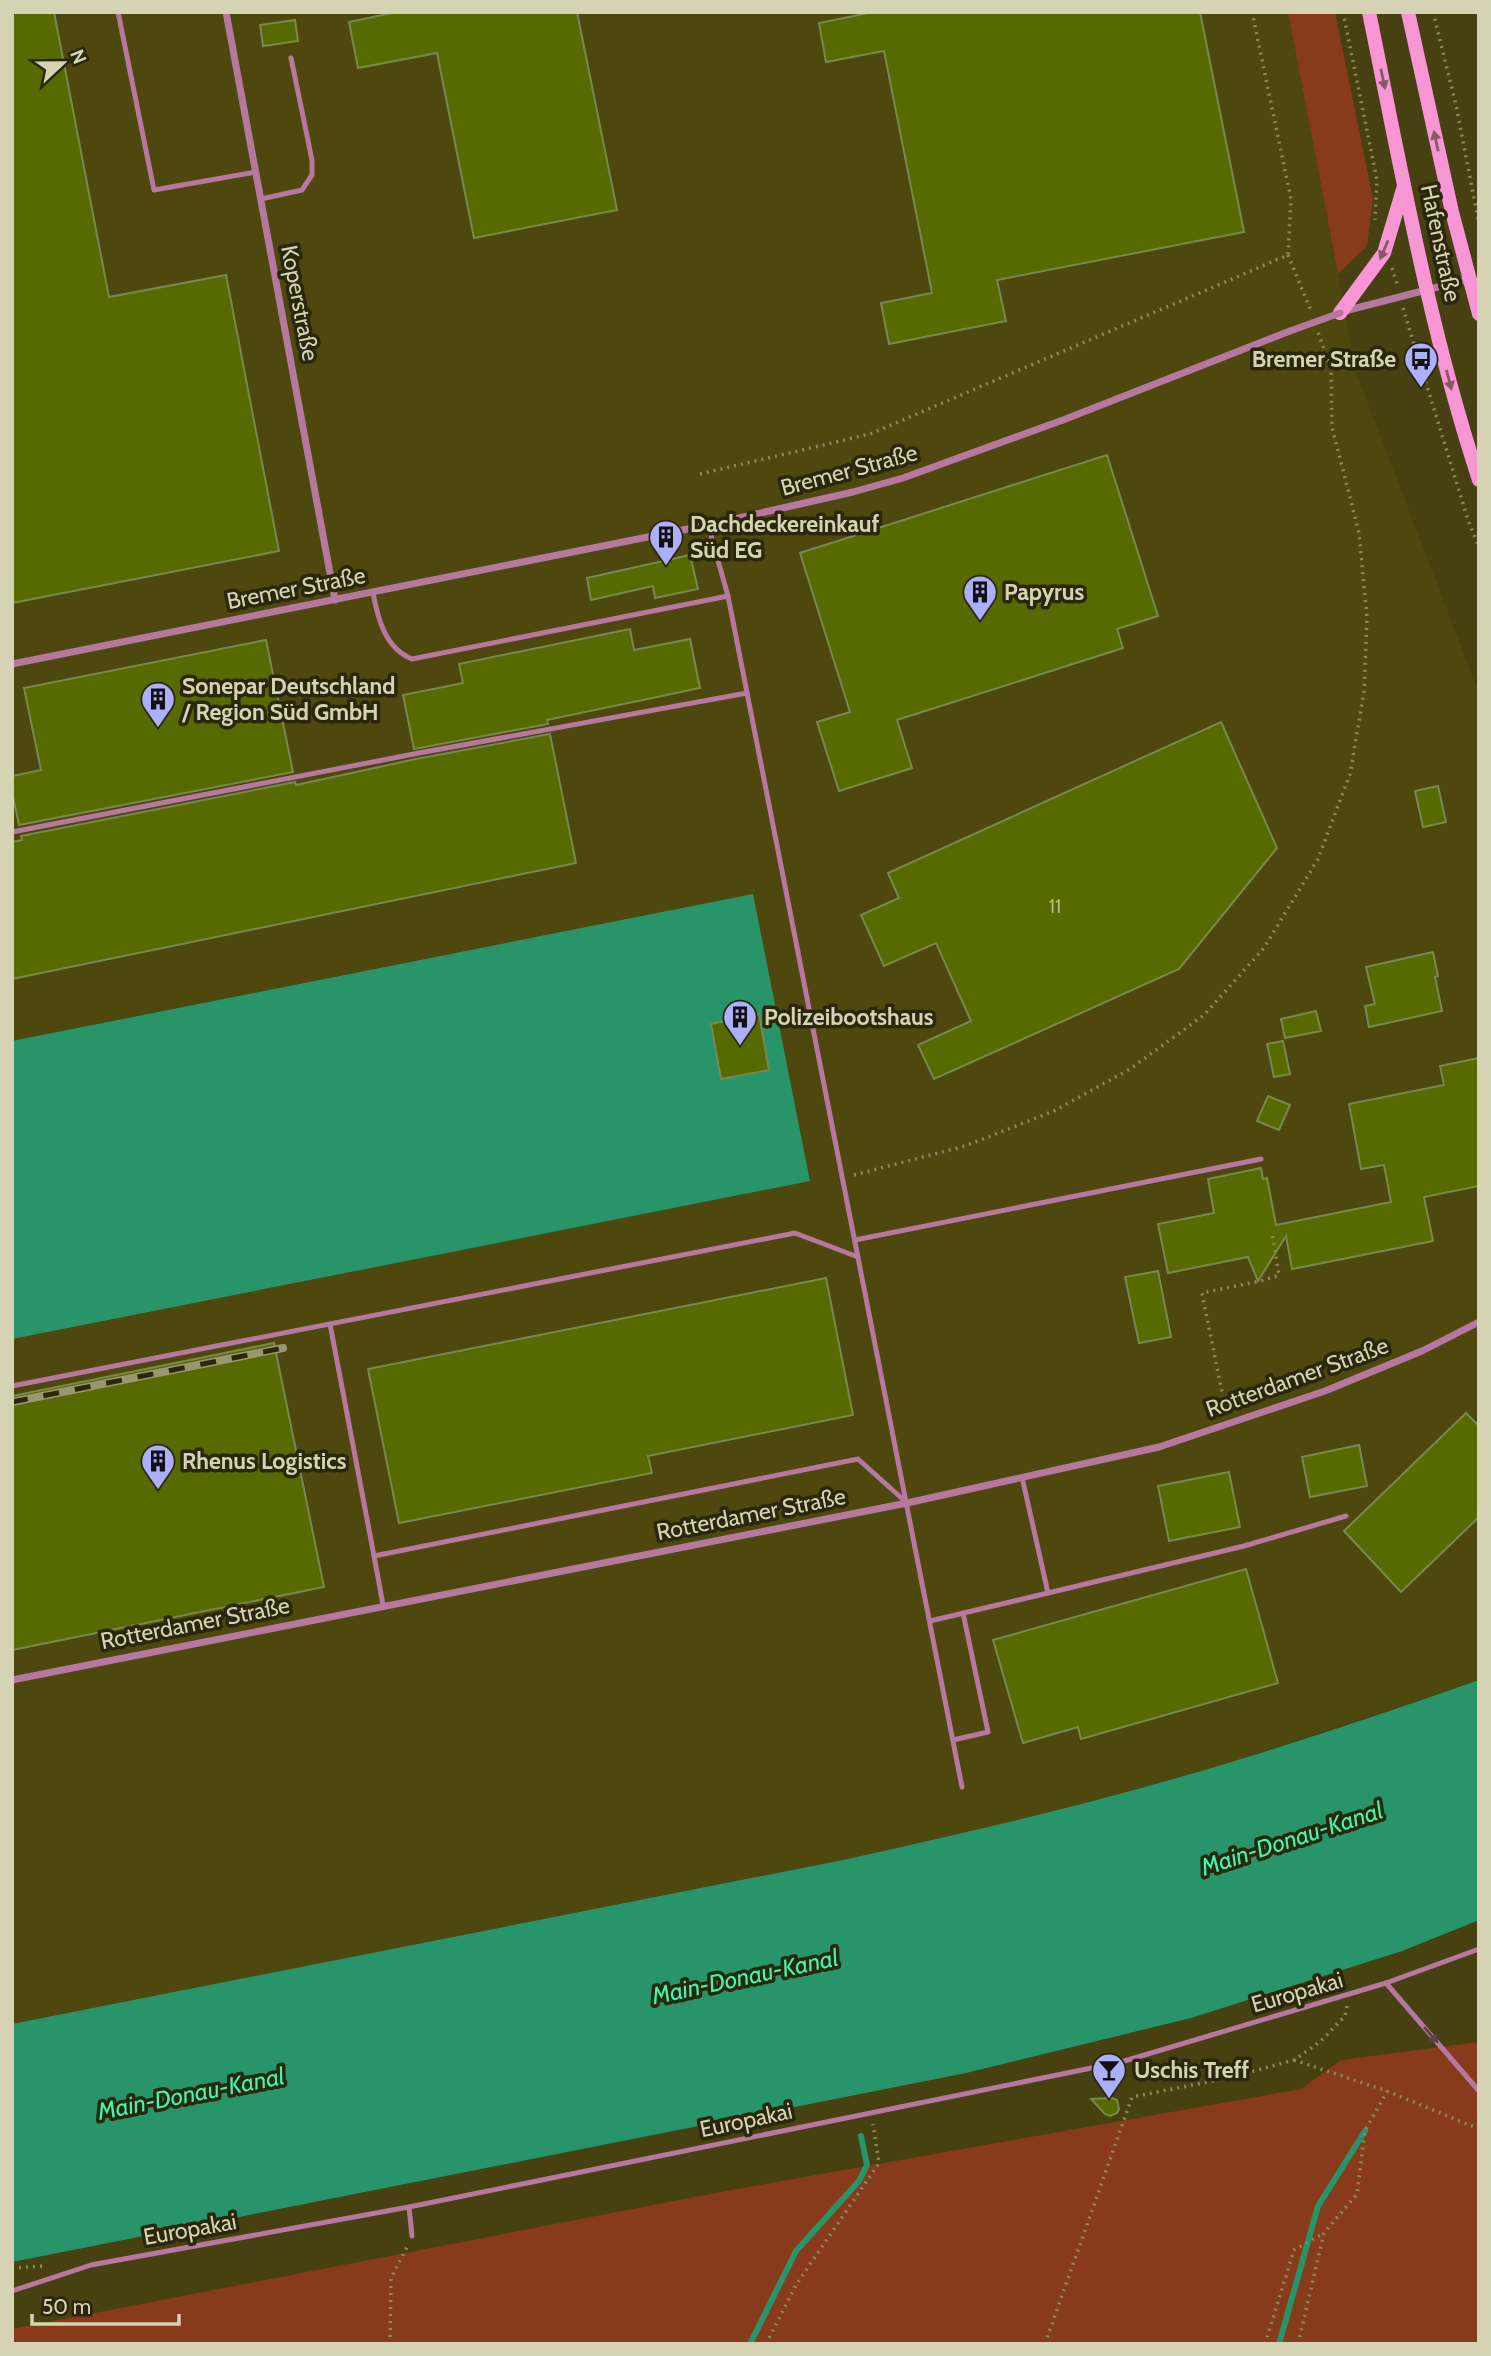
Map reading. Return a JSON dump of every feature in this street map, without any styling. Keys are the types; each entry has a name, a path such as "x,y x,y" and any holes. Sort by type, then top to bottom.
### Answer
{"main road":[{"name":"Hafenstraße","path":"1369,12 1427,290 1454,399 1479,480"},
{"name":"Hafenstraße","path":"1408,12 1441,165 1479,314"},
{"path":"1340,313 1384,253 1405,185"}],"street":[{"name":"Koperstraße","path":"226,12 335,600"},
{"name":"Bremer Straße","path":"12,664 708,525 853,492 903,478 1063,420 1340,313 1469,279"},
{"name":"Rotterdamer Straße","path":"12,1680 907,1503 1159,1447 1325,1391 1422,1351 1479,1322"}],"lane":[{"path":"118,12 154,190 256,172"},
{"path":"261,199 302,190 312,175 312,160 291,58"},
{"path":"708,525 728,596 962,1787"},
{"path":"373,593 377,618 389,640 400,653 412,659 728,596"},
{"path":"12,832 444,748 747,693"},
{"path":"855,1241 1261,1159"},
{"path":"12,1386 795,1233 858,1257"},
{"path":"330,1324 383,1605"},
{"path":"374,1556 858,1459 907,1503"},
{"path":"1022,1478 1048,1593"},
{"path":"930,1621 1244,1546 1346,1517"},
{"path":"953,1740 988,1732 964,1613"},
{"name":"Europakai","path":"12,2291 91,2265 409,2207 1121,2062 1386,1983 1479,1949"},
{"path":"1386,1983 1479,2091"},
{"path":"409,2207 412,2236"}],"path":[{"path":"1252,12 1291,199 1288,255 1313,317"},
{"path":"1433,12 1456,105 1479,224"},
{"path":"700,474 870,433 1288,255"},
{"path":"843,1178 965,1146 1054,1111 1130,1069 1204,1015 1264,948 1318,859 1350,774 1364,692 1367,618 1359,533 1332,427 1331,369 1317,330"},
{"path":"1420,389 1427,387"},
{"path":"1228,1424 1202,1293 1279,1275 1272,1233"},
{"path":"1045,2344 1132,2097 1228,2078 1294,2060 1321,2041 1345,2016 1351,1994"},
{"path":"1294,2060 1387,2091 1479,2129"},
{"path":"1265,2344 1294,2250 1324,2233 1357,2194 1365,2131 1387,2091"},
{"path":"766,2344 796,2285 880,2163 871,2113"},
{"path":"1298,2344 1324,2233"},
{"path":"390,2344 391,2278 412,2236"}],"shaded area":[{"path":"12,12 1288,12 1356,372 1479,693 1479,1680 1231,1762 1124,1793 969,1832 843,1860 12,2024"},
{"path":"1288,12 1335,12 1373,199 1367,246 1338,274"},
{"path":"1479,2042 1479,2344 12,2344 12,2329 731,2190 1301,2089 1341,2060"}],"water":[{"path":"753,894 810,1181 12,1339 12,1041"},
{"name":"Main-Donau-Kanal","path":"1479,1680 1479,1920 1402,1951 1191,2018 966,2073 12,2262 12,2024 843,1860 990,1827 1231,1762"}],"building":[{"path":"12,12 54,12 109,297 226,275 279,551 12,603"},
{"path":"397,12 577,12 617,210 474,238 437,53 358,68 349,22"},
{"path":"873,12 1200,12 1244,232 997,280 1006,321 889,344 881,303 932,293 884,51 826,62 819,23"},
{"path":"295,20 298,41 263,46 260,25"},
{"name":"Papyrus","path":"1107,455 1158,616 1117,629 1123,648 897,720 912,768 839,791 817,722 850,712 800,553"},
{"name":"Dachdeckereinkauf Süd EG","path":"690,555 698,589 655,598 653,586 591,600 587,578"},
{"path":"630,629 634,650 690,639 700,688 547,720 548,724 414,749 403,695 463,683 459,664"},
{"name":"Sonepar Deutschland / Region Süd GmbH","path":"266,640 293,772 19,825 12,792 12,776 41,770 24,688"},
{"path":"1221,722 1277,848 1179,969 934,1079 918,1045 971,1021 936,943 884,966 861,915 899,898 888,873"},
{"path":"550,734 576,863 12,979 12,842 22,840 21,836"},
{"path":"1438,786 1446,822 1423,827 1415,791"},
{"path":"1433,952 1442,1011 1369,1027 1365,1006 1375,1004 1366,967"},
{"path":"1316,1011 1321,1031 1285,1038 1281,1019"},
{"name":"Polizeibootshaus","path":"759,1014 769,1070 721,1079 711,1024"},
{"path":"1283,1041 1290,1074 1274,1077 1267,1044"},
{"path":"1479,1058 1479,1186 1424,1197 1433,1241 1292,1269 1286,1236 1258,1281 1248,1257 1168,1273 1158,1224 1214,1213 1208,1179 1261,1168 1263,1179 1267,1178 1276,1225 1391,1202 1384,1165 1361,1169 1349,1104 1444,1085 1440,1066"},
{"path":"1268,1096 1290,1105 1279,1130 1257,1121"},
{"path":"1158,1271 1171,1337 1139,1343 1125,1277"},
{"path":"826,1278 853,1415 648,1456 652,1473 399,1523 368,1369"},
{"name":"Rhenus Logistics","path":"274,1343 324,1587 12,1650 12,1396"},
{"path":"1466,1413 1479,1426 1479,1517 1401,1592 1344,1531"},
{"path":"1359,1445 1367,1486 1310,1497 1302,1457"},
{"path":"1229,1472 1240,1527 1169,1541 1158,1486"},
{"path":"1246,1569 1278,1683 1081,1739 1078,1727 1023,1743 993,1640"},
{"path":"1091,2099 1117,2100 1119,2109 1110,2116"}],"waterway":[{"path":"1279,2344 1318,2206 1365,2131"},
{"path":"750,2344 796,2251 859,2181 867,2165 861,2136"}],"railway":[{"path":"12,1402 283,1348"}],"place":[{"name":"Bremer Straße","path":"1421,389"},
{"name":"Dachdeckereinkauf Süd EG","path":"666,567"},
{"name":"Papyrus","path":"980,622"},
{"name":"Sonepar Deutschland / Region Süd GmbH","path":"158,729"},
{"name":"Polizeibootshaus","path":"740,1047"},
{"name":"Rhenus Logistics","path":"158,1491"},
{"name":"Uschis Treff","path":"1109,2100"}]}
